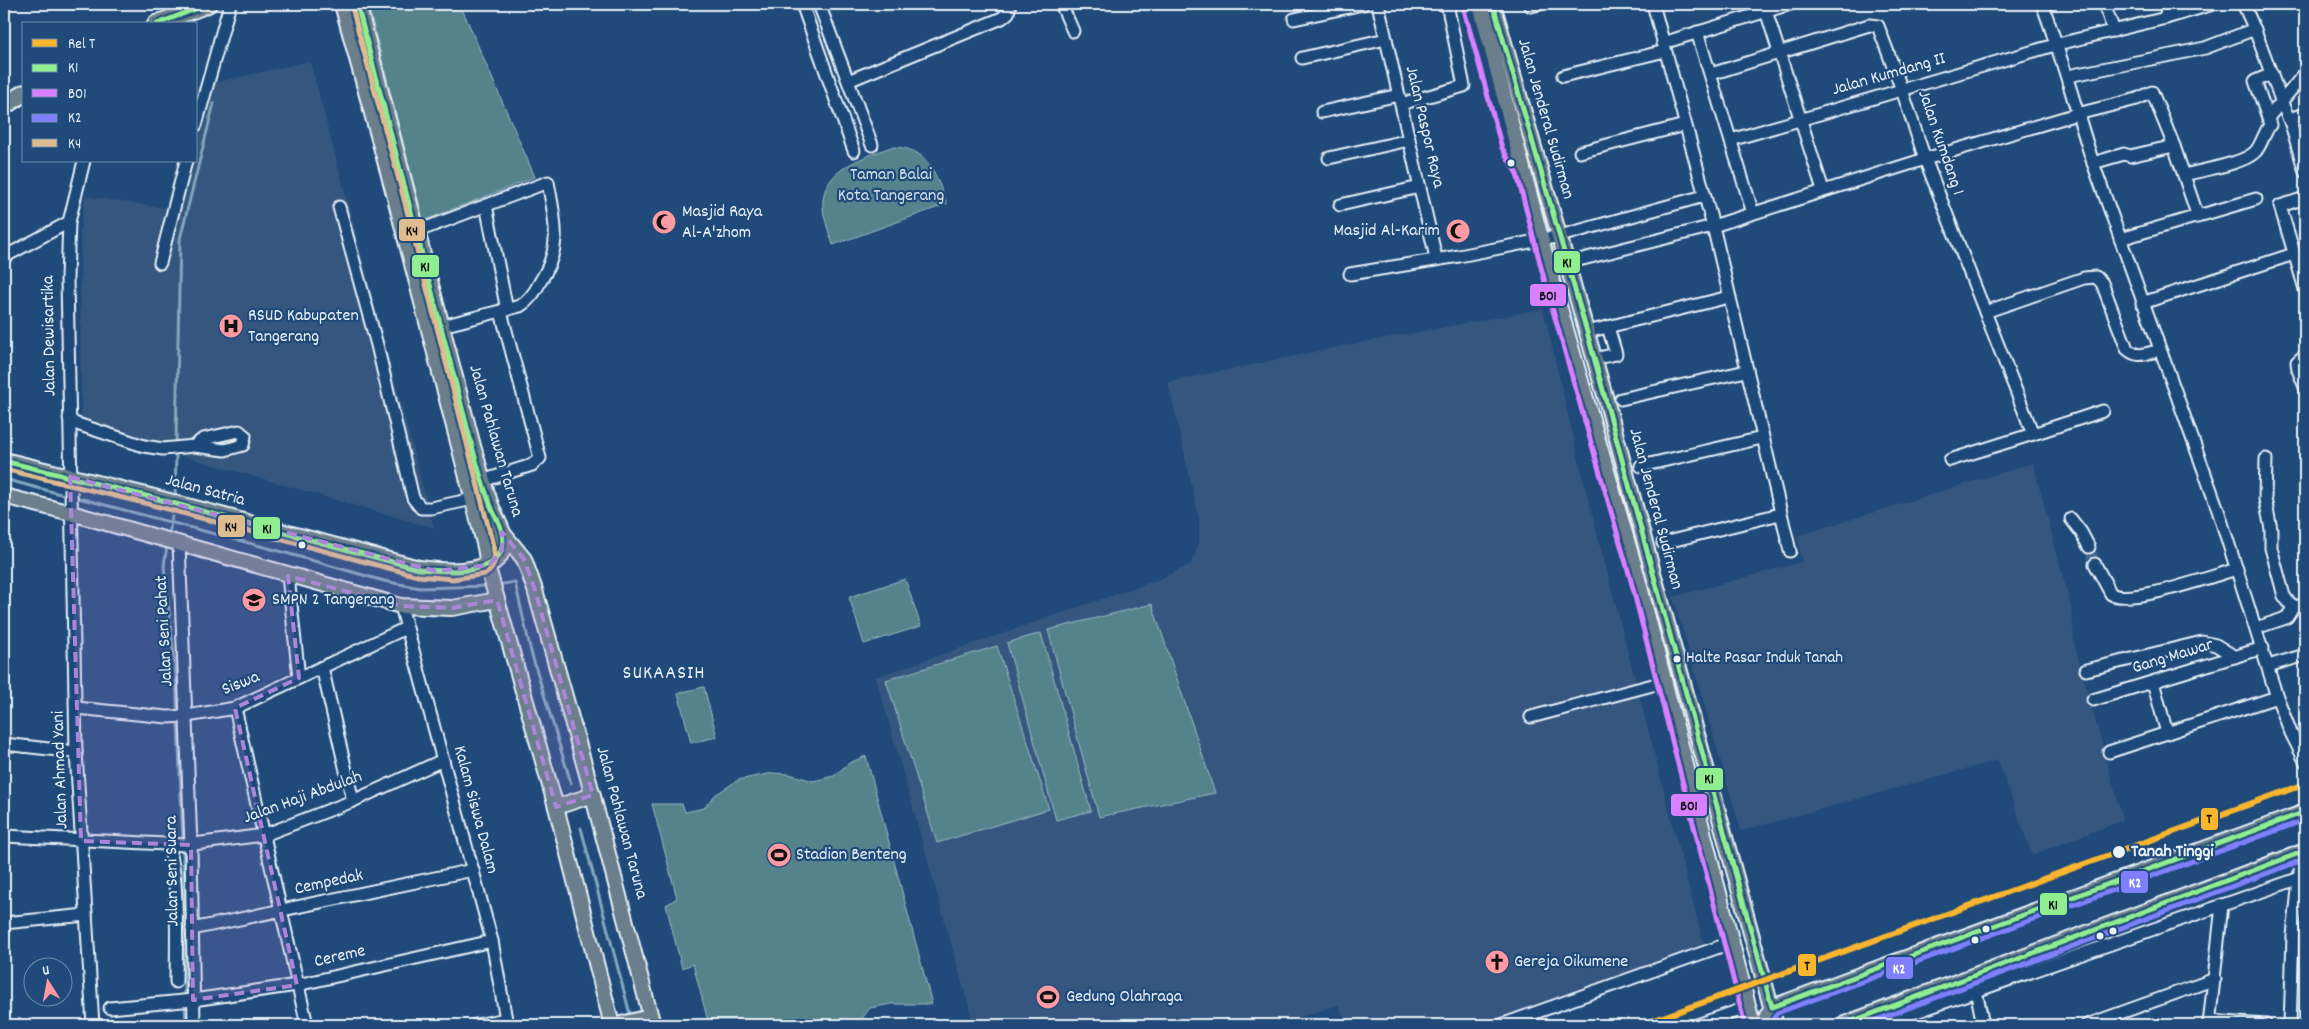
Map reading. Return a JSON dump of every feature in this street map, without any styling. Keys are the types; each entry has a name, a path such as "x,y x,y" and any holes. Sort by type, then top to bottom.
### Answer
{"highway":[{"path":"161,22 208,4"},
{"name":"Jalan Pahlawan Taruna","path":"343,4 399,208 487,552 487,571"},
{"name":"Jalan Pahlawan Taruna","path":"357,4 482,481 502,532"},
{"path":"4,106 22,94"},
{"name":"Jalan Satria","path":"4,461 70,480 173,503 419,569 453,572 487,571"},
{"path":"487,571 499,557 502,550 502,532"}],"main road":[{"name":"Jalan Jenderal Sudirman","path":"1480,4 1541,240 1637,576 1753,1025"},
{"name":"Jalan Jenderal Sudirman","path":"1493,4 1587,332 1776,1025"},
{"path":"4,496 71,511 288,576 401,606 452,608 496,597"},
{"name":"Jalan Pahlawan Taruna","path":"502,532 524,559 536,590 593,795 648,1020"},
{"path":"487,571 556,807 616,1025 648,1020"},
{"path":"556,807 593,795"},
{"path":"1762,1025 1772,1006 2305,812"},
{"path":"1842,1025 2304,851"}],"street":[{"path":"198,118 230,4"},
{"path":"802,4 854,151"},
{"path":"820,4 872,145"},
{"path":"848,81 1002,18 1008,13 1010,4"},
{"path":"1061,4 1073,31"},
{"path":"1294,19 1363,4"},
{"name":"Jalan Paspor Raya","path":"1378,4 1436,258"},
{"path":"1322,112 1464,86 1447,4"},
{"name":"Jalan Jenderal Sudirman","path":"1470,4 1507,139 1524,171"},
{"path":"1653,4 1713,226 1790,551"},
{"path":"1563,76 1664,47 1697,32 1790,4"},
{"path":"2042,4 2058,44 2077,114 2142,304 2214,497 2277,697 2291,733 2305,761"},
{"path":"2104,4 2114,31"},
{"path":"2166,4 2166,18"},
{"name":"Jalan Kumdang II","path":"1731,140 1800,118 2058,44 2166,18 2213,4"},
{"path":"2243,4 2256,28 2281,103 2291,124 2305,172"},
{"path":"1766,11 1823,190"},
{"name":"Jalan Kumdang 1","path":"1711,74 1869,25 1875,25 1880,30 1925,159 2033,434"},
{"path":"2068,76 2205,48 2256,28"},
{"path":"1697,32 1753,213"},
{"path":"1302,58 1386,39"},
{"path":"2268,118 2305,73"},
{"path":"2184,175 2247,158 2256,151 2262,135 2270,125 2255,81 2272,74"},
{"path":"1567,263 1713,226 1823,190 2077,114 2130,101 2152,92 2174,146 2198,217"},
{"path":"2291,124 2295,117 2305,114"},
{"path":"1580,152 1685,125"},
{"path":"1329,158 1409,140"},
{"path":"2093,163 2124,154 2130,156 2174,146"},
{"name":"Jalan Dewisartika","path":"71,511 66,278 69,222 84,162"},
{"path":"160,263 186,162"},
{"path":"418,231 548,182 557,230 557,240 552,260 530,298 520,306 442,326"},
{"path":"1340,206 1420,187"},
{"path":"1350,274 1436,258 1459,256 1560,236 1704,196"},
{"path":"2305,198 2280,206 2305,289"},
{"path":"2120,239 2256,199"},
{"path":"482,481 532,465 540,458 504,311 486,205"},
{"path":"339,207 377,345 413,498 420,508 431,508 473,499"},
{"path":"4,257 69,222"},
{"path":"2142,304 2294,254"},
{"path":"1985,312 2084,278 2096,278 2102,283 2127,349 2132,354 2138,355 2153,352"},
{"path":"1587,332 1729,297"},
{"path":"1594,359 1616,354 1608,327"},
{"path":"2305,355 2297,362 2305,387"},
{"path":"1621,399 1746,371"},
{"path":"1950,460 2103,411"},
{"path":"69,418 74,423 144,446 182,449 194,446"},
{"path":"1642,466 1762,438"},
{"path":"2266,459 2265,499 2271,530 2271,548 2284,596 2293,608"},
{"name":"Jalan Ahmad Yani","path":"71,511 76,752 93,1025"},
{"path":"1663,543 1780,514"},
{"path":"2071,520 2081,532 2089,548"},
{"name":"Jalan Seni Pahat","path":"178,544 185,716"},
{"path":"2095,564 2111,594 2123,597 2156,593 2237,569"},
{"path":"288,576 299,678"},
{"path":"2256,628 2287,617 2293,608 2305,604"},
{"name":"Kalam Siswa Dalam","path":"401,606 492,941 506,1022"},
{"name":"Siswa","path":"76,708 167,716 185,716 235,708 406,628"},
{"path":"2086,670 2202,642 2216,644 2235,656"},
{"name":"Gang Mawar","path":"2093,700 2263,648"},
{"path":"2268,666 2305,655"},
{"path":"322,667 353,800"},
{"path":"1531,717 1664,682"},
{"path":"2153,682 2167,733"},
{"path":"2109,752 2277,697"},
{"path":"235,708 307,1025"},
{"name":"Jalan Seni Suara","path":"185,716 192,929 188,1001 194,1025"},
{"path":"4,744 76,752"},
{"name":"Jalan Haji Abdulah","path":"4,836 189,845 264,835 353,800 443,760"},
{"path":"168,845 174,872 176,982"},
{"path":"2290,1025 2298,977 2293,936 2304,851"},
{"name":"Cempedak","path":"192,929 473,870"},
{"path":"1879,1025 2300,878"},
{"path":"2222,906 2209,1023 2266,1025"},
{"path":"4,923 86,916"},
{"name":"Cereme","path":"110,1008 188,1001 297,985 492,941"},
{"path":"1501,1025 1733,942"},
{"path":"2087,1025 2215,979"},
{"path":"1976,990 1983,1025"},
{"path":"1698,1025 1749,1007"},
{"path":"476,1025 506,1022"}],"highlighted area":[{"path":"70,477 436,571 489,565 502,550 502,532 524,559 535,590 593,795 556,807 497,600 452,608 401,606 288,576 299,678 235,708 297,985 193,1000 191,845 81,841"}],"shaded area":[{"name":"RSUD Kabupaten Tangerang","path":"310,61 434,528 172,453 87,424 81,419 80,233 85,196 165,208 177,162 198,162 198,87"},
{"path":"1543,309 1587,494 1704,946 1639,974 1490,1025 1348,1025 1338,1005 1275,1025 974,1025 876,677 1160,579 1191,564 1199,543 1199,518 1168,382 1348,345"},
{"path":"2033,463 2071,607 2075,647 2123,820 2032,855 1998,760 1741,831 1673,597 1802,562 1797,536"}],"green space":[{"path":"368,4 460,4 535,177 423,221"},
{"name":"Taman Balai Kota Tangerang","path":"891,147 904,148 923,157 939,182 947,204 833,245 824,215 823,200 826,188 833,177 842,169 866,156"},
{"path":"905,579 921,626 864,644 849,597"},
{"path":"1152,604 1215,793 1099,817 1048,630"},
{"path":"1041,633 1091,811 1056,820 1007,643"},
{"path":"997,646 1049,809 937,843 886,680"},
{"path":"704,687 717,737 691,743 678,693"},
{"name":"Stadion Benteng","path":"866,756 932,1004 891,1004 870,1008 857,1025 709,1025 693,964 682,968 666,905 677,898 652,804 682,804 685,812 704,808 715,795 738,780 773,773 789,774 813,781 834,776 849,763"}],"waterway":[{"path":"176,444 180,239 214,103"},
{"path":"175,499 176,450"},
{"path":"4,479 68,496"},
{"path":"75,497 384,581 420,588 489,586"},
{"path":"169,536 173,508"},
{"path":"167,545 164,566 176,675 183,842"},
{"path":"497,585 515,582 531,652 571,783"},
{"path":"581,828 631,1018"},
{"path":"183,848 185,997"},
{"path":"185,1003 186,1025"}],"tunnel":[{"path":"2089,547 2095,564"}],"rail line":[{"name":"T","path":"1641,1025 2305,784"}],"transit line":[{"name":"K1","path":"162,22 208,4"},
{"name":"K4","path":"4,469 148,504 418,576 453,579 486,574 490,571 494,565 495,557 493,545 401,188 351,4"},
{"name":"K1","path":"4,461 150,497 419,569 460,571 487,565 497,558 502,548 501,529 486,494 472,446 357,4"},
{"name":"K1","path":"1493,4 1587,332 1772,1007 2305,812"},
{"name":"B01","path":"1463,6 1502,148 1517,174 1547,290 1630,577 1745,1025"},
{"name":"K2","path":"1770,1025 1777,1013 2305,820"},
{"name":"K1","path":"1842,1025 2305,851"},
{"name":"K2","path":"1863,1025 2305,859"}],"place":[{"name":"Masjid Raya Al-A'zhom","path":"664,222"},
{"name":"Masjid Al-Karim","path":"1458,231"},
{"name":"RSUD Kabupaten Tangerang","path":"231,326"},
{"name":"SMPN 2 Tangerang","path":"254,600"},
{"name":"Halte Pasar Induk Tanah","path":"1677,659"},
{"name":"Tanah Tinggi","path":"2119,852"},
{"name":"Stadion Benteng","path":"779,855"},
{"name":"Gereja Oikumene","path":"1497,962"},
{"name":"Gedung Olahraga","path":"1048,997"}],"district":[{"name":"SUKAASIH","path":"664,674"}]}
